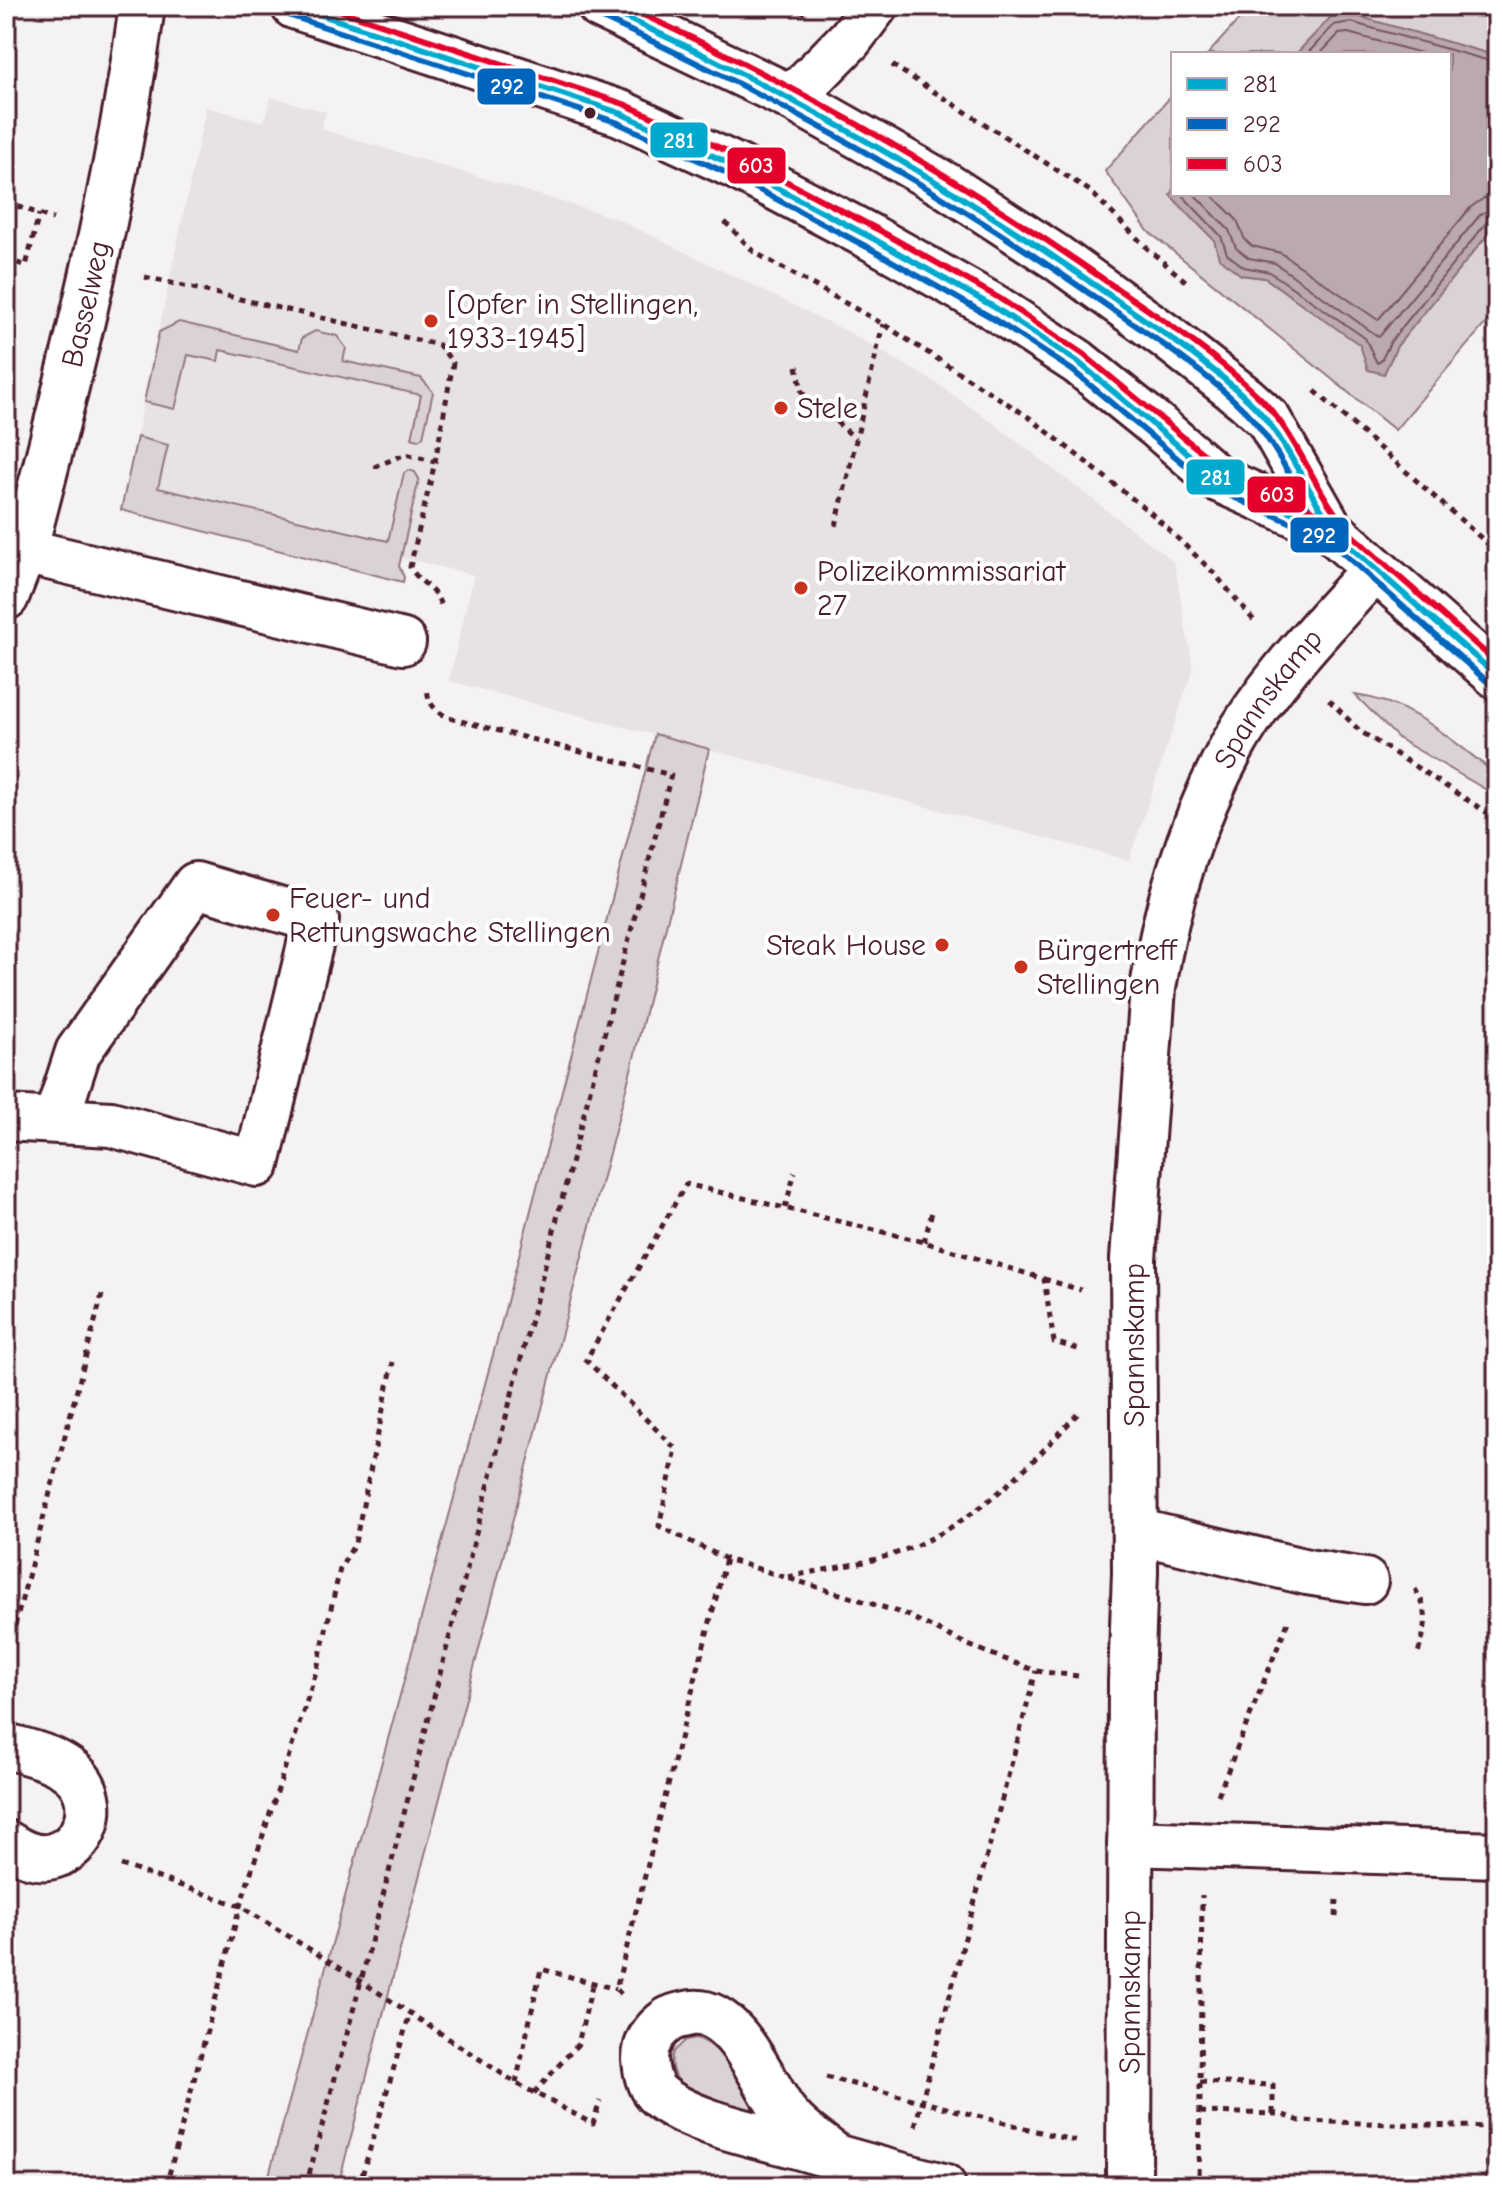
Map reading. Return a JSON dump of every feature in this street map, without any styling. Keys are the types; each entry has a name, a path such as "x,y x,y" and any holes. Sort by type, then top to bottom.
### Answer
{"street":[{"name":"Basselweg","path":"6,597 24,551 93,265 128,95 142,6"},
{"path":"294,6 620,113 737,167 872,238 994,307 1078,362 1218,479 1331,530 1497,676"},
{"path":"600,6 792,98 947,186 1056,257 1246,399 1268,419 1331,530"},
{"path":"792,98 850,39 875,6"},
{"path":"24,551 403,642"},
{"name":"Spannskamp","path":"1129,2170 1131,1682 1135,1531 1133,1259 1153,988 1159,946 1181,866 1234,744 1293,663 1374,569"},
{"path":"6,1118 111,1124 257,1164 316,920 196,885 78,1052 56,1120"},
{"path":"1135,1531 1307,1572 1365,1581"},
{"path":"6,1746 60,1766 78,1779 87,1797 88,1815 83,1832 71,1847 51,1857 26,1855 6,1843"},
{"path":"1130,1843 1497,1855"},
{"path":"836,2157 797,2127 739,2040 721,2020 699,2012 674,2016 656,2029 645,2051 646,2073 654,2092 677,2108 725,2126 901,2176 943,2186"}],"path":[{"path":"6,259 26,266 39,214"},
{"path":"754,252 883,324 1030,418 1152,514 1214,573 1263,632"},
{"path":"93,265 439,345 453,363 435,462 410,567 416,578 440,600 441,610"},
{"path":"836,526 883,324"},
{"path":"797,366 802,392 856,439"},
{"path":"374,467 406,454 435,462"},
{"path":"306,2186 671,775 449,718 436,711 428,700 427,686"},
{"path":"1326,696 1360,731 1497,819"},
{"path":"785,1208 795,1172"},
{"path":"1131,1682 1036,1671 968,1645 905,1614 726,1559 659,1526 676,1449 586,1360 686,1184 924,1242 1044,1279 1054,1342 1134,1367"},
{"path":"924,1242 933,1208"},
{"path":"6,1660 103,1291"},
{"path":"166,2186 240,1906 317,1669 340,1569 355,1543 393,1362"},
{"path":"787,1578 902,1551 963,1521 1038,1457 1087,1403"},
{"path":"616,1989 726,1559"},
{"path":"1199,2186 1203,1847 1211,1812 1307,1572"},
{"path":"901,2176 1036,1671"},
{"path":"71,1847 240,1906 516,2083 593,2124 604,2089 646,2073"},
{"path":"516,2083 541,1969 616,1989 656,2029"},
{"path":"534,2093 578,2044 593,1982"},
{"path":"359,2186 410,2013"},
{"path":"751,2058 921,2102 1129,2170"},
{"path":"1200,2082 1273,2085 1273,2114"},
{"path":"1200,2112 1281,2114 1300,2121 1489,2127 1487,2186"}],"shaded area":[{"path":"1251,6 1497,6 1497,56 1350,14 1331,17 1298,52 1210,52"},
{"path":"1171,96 1171,196 1214,240 1241,275 1265,278 1361,345 1368,370 1384,373 1397,346 1497,223 1497,310 1395,430 1148,231 1105,171"},
{"path":"271,97 326,112 321,129 615,218 848,332 935,382 1174,562 1193,669 1129,860 449,681 474,575 145,496 121,510 206,107 264,122"},
{"path":"179,322 299,350 302,338 315,331 337,336 346,348 343,361 421,378 433,392 423,437 418,440 412,438 421,395 220,350 218,361 188,355 175,409 144,402 159,332"},
{"path":"137,437 168,445 158,488 388,541 404,473 409,470 415,472 419,479 399,566 403,582 121,510"},
{"path":"1355,695 1396,706 1431,724 1497,775 1497,796 1399,739"},
{"path":"655,734 709,749 633,1062 338,2186 266,2186 497,1340"},
{"path":"696,2038 722,2055 739,2074 755,2102 751,2108 739,2111 682,2084 676,2077 671,2065 673,2052 686,2040"}],"water":[{"path":"1350,14 1497,56 1497,223 1397,346 1384,374 1368,370 1360,345 1265,278 1241,275 1219,258 1214,240 1170,195 1451,196 1451,52 1298,52 1331,17"}],"transit line":[{"name":"281","path":"294,6 620,113 737,167 872,238 994,307 1078,362 1218,479 1331,530 1497,676"},
{"name":"603","path":"326,6 624,104 742,158 877,229 999,298 1083,354 1223,470 1337,522 1497,663"},
{"name":"281","path":"600,6 730,68 918,171 1039,247 1175,341 1231,385 1263,416 1321,509 1347,544"},
{"name":"603","path":"624,6 749,66 931,167 1049,242 1183,334 1239,378 1271,410 1328,502 1354,537"},
{"name":"292","path":"596,15 726,77 915,181 1036,257 1173,352 1211,380 1259,427 1314,517 1340,551"},
{"name":"292","path":"291,16 616,122 733,176 867,247 989,316 1072,370 1213,488 1326,538 1490,684"}],"place":[{"name":"[Opfer in Stellingen, 1933-1945]","path":"431,321"},
{"name":"Stele","path":"781,408"},
{"name":"Polizeikommissariat 27","path":"801,588"},
{"name":"Feuer- und Rettungswache Stellingen","path":"273,915"},
{"name":"Steak House","path":"942,945"},
{"name":"Bürgertreff Stellingen","path":"1021,967"}]}
